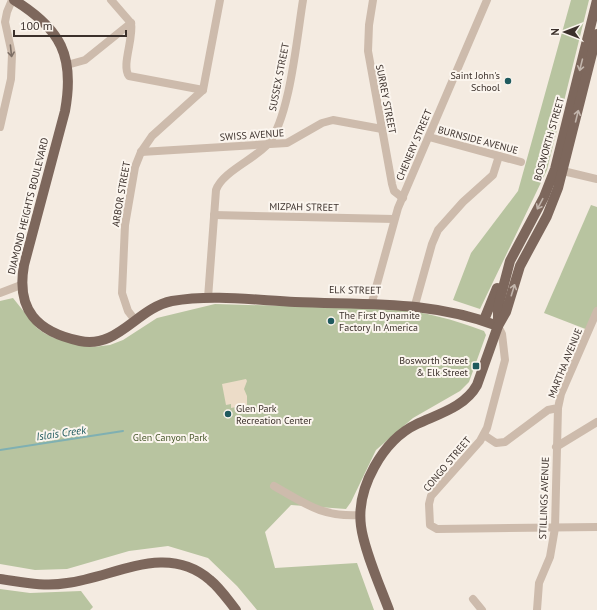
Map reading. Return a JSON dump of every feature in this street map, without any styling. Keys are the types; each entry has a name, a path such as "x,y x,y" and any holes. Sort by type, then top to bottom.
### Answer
{"main road":[{"name":"DIAMOND HEIGHTS BOULEVARD","path":"13,0 45,22 61,46 67,65 68,90 64,111 24,265 21,285 24,301 37,322 59,335 88,342 115,336 148,311 163,304 208,298"},
{"name":"BOSWORTH STREET","path":"498,326 498,307 510,261 544,197 555,169 597,0"},
{"name":"BOSWORTH STREET","path":"360,515 363,499 372,472 381,454 410,428 457,405 473,392 480,379 498,326 506,312 520,266 553,202 563,171 597,34"},
{"path":"484,320 504,269 510,261"},
{"name":"ELK STREET","path":"208,298 311,302 372,302 415,305 436,308 484,320 498,326"},
{"path":"360,515 362,532 389,610"},
{"path":"0,579 35,584 59,584 82,580 144,564 160,562 175,563 190,568 210,580 236,610"}],"street":[{"path":"0,127 11,79 12,54 5,22 7,12 13,0"},
{"path":"111,0 131,24 131,35 125,69 128,76 203,90 220,0"},
{"name":"SUSSEX STREET","path":"208,298 217,185 268,144 284,110 302,0"},
{"name":"SURREY STREET","path":"373,0 369,25 368,51 394,191 403,198"},
{"name":"CHENERY STREET","path":"372,302 394,219 487,0"},
{"path":"67,65 85,60 131,24"},
{"name":"ARBOR STREET","path":"135,320 124,302 122,293 125,224 135,167 141,152 152,136 203,90"},
{"name":"SWISS AVENUE","path":"141,152 287,143 322,123 333,120 382,129"},
{"name":"BURNSIDE AVENUE","path":"429,137 521,162"},
{"path":"415,305 432,244 438,230 463,202 493,175 499,156"},
{"path":"563,171 597,179"},
{"name":"MIZPAH STREET","path":"214,215 394,219"},
{"path":"0,293 21,285"},
{"name":"MARTHA AVENUE","path":"484,435 496,443 505,442 548,410 558,408 561,394 597,311"},
{"name":"CONGO STREET","path":"498,326 502,334 505,360 484,435 431,496 429,506 431,526 437,529 597,527"},
{"name":"STILLINGS AVENUE","path":"537,610 539,583 550,557 555,528 558,408"},
{"path":"556,447 597,422"},
{"path":"274,486 322,512 341,516 360,515"},
{"path":"473,598 482,610"}],"green space":[{"path":"571,0 589,0 547,170 480,309 453,300 471,253 518,191"},
{"path":"591,205 597,207 597,307 588,330 544,313"},
{"name":"Glen Canyon Park","path":"13,298 37,328 44,333 54,338 93,347 110,345 123,340 157,318 215,304 392,309 439,317 484,331 486,335 469,382 460,391 413,418 376,450 351,502 346,509 291,505 265,532 275,568 357,563 374,610 257,610 237,586 208,558 168,546 129,551 67,569 35,570 0,564 0,301"},
{"path":"0,589 30,593 81,591 93,607 90,610 0,610"}],"shaded area":[{"path":"246,379 247,381 244,389 247,396 247,405 231,408 231,404 226,405 222,384"}],"waterway":[{"name":"Islais Creek","path":"0,450 123,431"}],"place":[{"name":"Saint John's School","path":"508,81"},
{"name":"The First Dynamite Factory In America","path":"331,321"},
{"name":"Bosworth Street & Elk Street","path":"476,366"},
{"name":"Glen Park Recreation Center","path":"228,414"}]}
